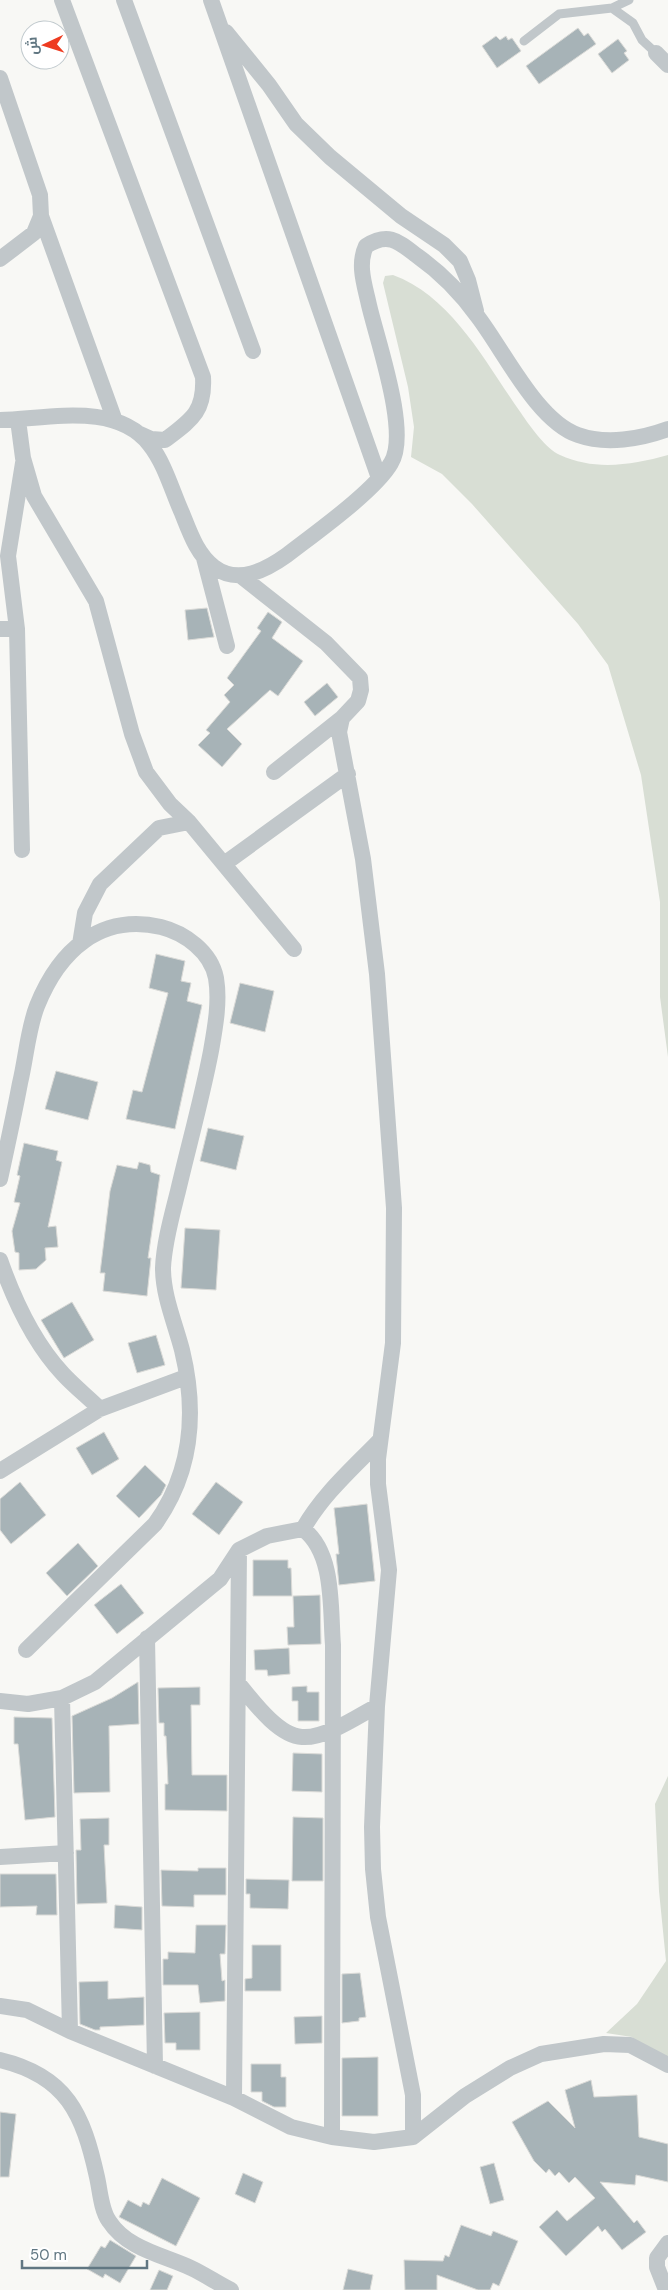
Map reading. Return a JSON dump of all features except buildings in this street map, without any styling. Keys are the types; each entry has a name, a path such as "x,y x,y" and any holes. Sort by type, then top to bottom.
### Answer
{"street":[{"path":"0,420 95,417 115,421 151,439 165,440 184,426 201,406 204,392 203,377 62,0"},
{"path":"124,0 253,351"},
{"path":"211,0 380,478"},
{"path":"220,25 270,85 296,124 330,157 401,216 444,245 460,261 468,280 477,316"},
{"path":"656,53 668,65"},
{"path":"0,78 40,195 41,216 115,421"},
{"path":"1,255 34,233 41,216"},
{"path":"241,576 258,572 276,563 380,478 392,462 397,434 393,399 361,262 366,246 379,239 386,238 402,244 449,282 477,316 530,393 562,427 577,435 602,440 652,435 668,429"},
{"path":"18,420 23,458 34,496 96,601 132,734 146,772 170,804 189,822 294,949"},
{"path":"139,434 150,445 160,461 195,544 204,558 227,646"},
{"path":"22,850 17,629 8,556 23,458"},
{"path":"204,558 220,571 241,576 326,643 360,678 361,690 358,701 342,718 274,772"},
{"path":"0,629 17,629"},
{"path":"342,718 339,732 363,859 376,974 394,1208 393,1343 380,1440 378,1484 389,1570 377,1706 372,1827 373,1869 378,1917 413,2095 413,2137"},
{"path":"224,864 348,774"},
{"path":"80,944 85,913 100,884 159,828 189,822"},
{"path":"0,1179 36,1007 56,968 80,944 105,928 139,922 175,931 204,952 216,977 217,1018 173,1212 163,1269 170,1312 182,1350 191,1433 171,1502 155,1524 26,1650"},
{"path":"0,1260 10,1289 33,1332 62,1373 100,1409"},
{"path":"0,1471 100,1409 186,1377"},
{"path":"0,1701 28,1704 62,1698 94,1682 220,1579 239,1550 267,1536 303,1529 316,1507 331,1488 380,1440"},
{"path":"303,1529 312,1537 326,1567 333,1645 332,2137"},
{"path":"234,2098 239,1550"},
{"path":"147,1638 155,2066"},
{"path":"238,1683 265,1715 289,1733 302,1737 333,1730 377,1706"},
{"path":"62,1698 70,2031"},
{"path":"0,1858 66,1853"},
{"path":"0,2006 27,2010 70,2031 234,2098 291,2127 332,2137 374,2142 413,2137 465,2096 510,2068 542,2054 604,2044 630,2045 668,2064"},
{"path":"0,2060 31,2069 55,2084 74,2107 92,2156 108,2221 136,2245 191,2268 231,2290"},
{"path":"666,2290 657,2267 657,2258 668,2244"}],"lane":[{"path":"524,41 559,14 612,8 630,0"},
{"path":"612,8 634,23 642,40 656,53"}],"shaded area":[{"path":"393,275 414,285 451,315 481,354 533,430 555,452 573,460 600,465 627,464 668,455 668,1057 660,997 660,902 641,775 608,665 578,624 472,504 442,474 411,457 414,427 408,387 383,283 385,276"},
{"path":"668,1776 668,2067 632,2037 606,2033 637,2004 666,1961 659,1891 655,1804"}]}
